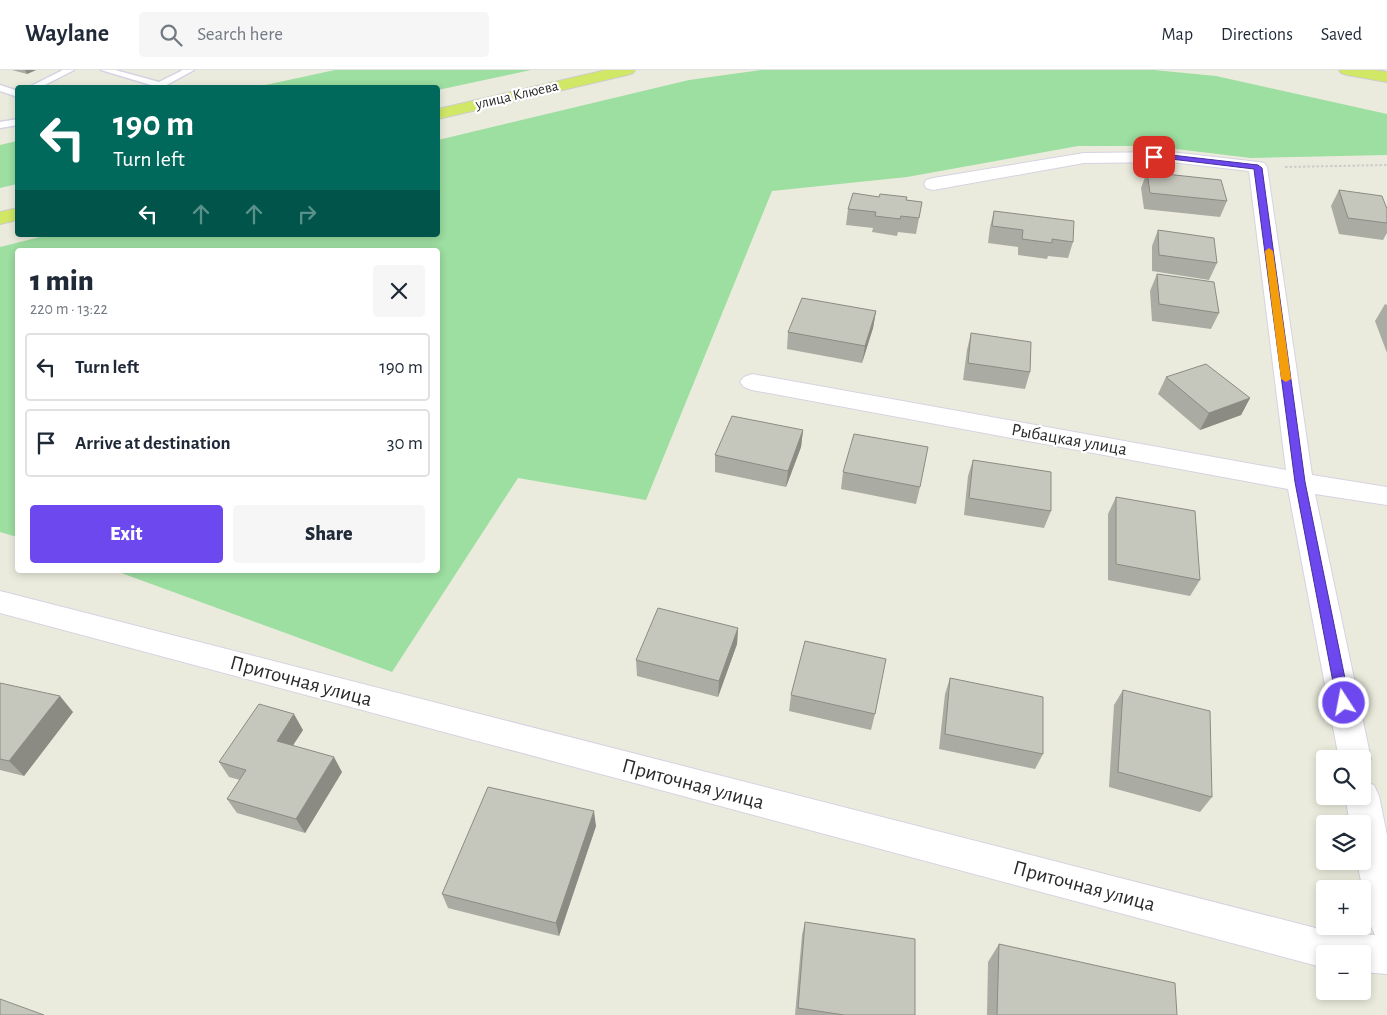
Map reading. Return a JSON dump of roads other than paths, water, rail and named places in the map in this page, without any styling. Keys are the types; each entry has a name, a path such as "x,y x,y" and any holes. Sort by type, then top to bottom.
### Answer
{"main road":[{"name":"улица Клюева","path":"440,114 626,70"},
{"path":"1347,70 1387,77"},
{"path":"0,218 15,215"}],"street":[{"path":"933,184 1084,158 1171,157 1258,168 1300,482 1353,750"},
{"name":"Рыбацкая улица","path":"752,382 1300,482 1387,496"},
{"name":"Приточная улица","path":"0,602 1331,951 1387,955"},
{"path":"1364,805 1387,922"}],"lane":[{"path":"38,85 70,70"},
{"path":"105,70 153,85"},
{"path":"158,85 190,70"},
{"path":"0,88 15,93"},
{"path":"0,125 15,122"}]}
